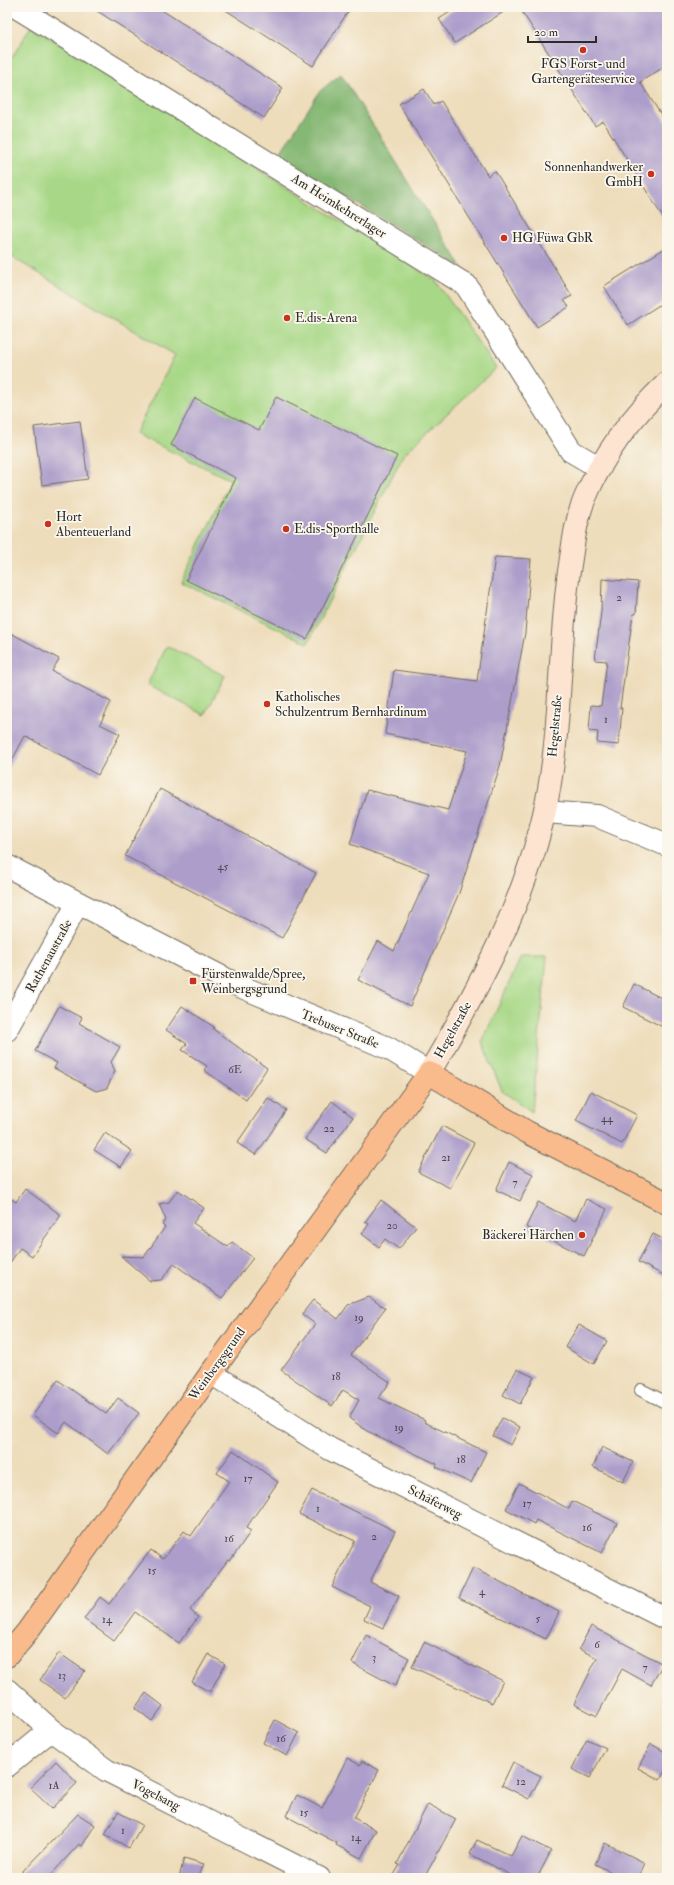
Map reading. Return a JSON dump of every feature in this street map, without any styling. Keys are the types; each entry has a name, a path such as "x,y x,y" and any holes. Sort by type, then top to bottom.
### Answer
{"main road":[{"name":"Hegelstraße","path":"429,1073 449,1039 506,928 534,855 545,812 554,751 564,610 576,526 584,498 614,443 651,398 667,383"},
{"name":"Trebuser Straße","path":"429,1073 527,1132 667,1203"},
{"name":"Weinbergsgrund","path":"7,1656 27,1632 210,1373 429,1073"}],"street":[{"name":"Am Heimkehrerlager","path":"16,7 466,285 571,450 600,468"},
{"path":"545,812 597,816 667,845"},
{"name":"Trebuser Straße","path":"7,866 237,985 388,1048 429,1073"},
{"name":"Rathenaustraße","path":"7,1030 78,903"},
{"name":"Schäferweg","path":"210,1373 330,1449 667,1618"},
{"name":"Vogelsang","path":"7,1690 51,1730 106,1770 319,1878"},
{"path":"7,1766 51,1730"}],"lane":[{"path":"641,1390 667,1403"}],"green space":[{"name":"E.dis-Arena","path":"31,26 436,281 496,368 403,455 308,643 181,582 231,480 135,434 175,355 7,254 7,66"},
{"path":"341,74 462,267 278,156 320,91"},
{"path":"167,646 225,676 205,715 147,685"},
{"path":"521,957 547,957 532,1112 502,1091 482,1042"}],"building":[{"path":"91,7 157,7 283,88 264,118"},
{"path":"221,7 351,7 313,66"},
{"path":"458,7 511,7 455,43 439,19"},
{"path":"519,7 667,7 667,65 640,82 667,124 667,224 603,121 595,126"},
{"name":"HG Füwa GbR","path":"424,89 434,105 441,101 488,176 495,171 572,296 564,300 569,307 537,327 399,104"},
{"path":"667,247 667,300 628,325 604,286"},
{"name":"E.dis-Sporthalle","path":"276,397 397,456 307,639 186,580 236,478 171,445 195,398 259,430"},
{"path":"80,421 88,479 42,485 34,427"},
{"path":"495,557 531,559 525,633 500,766 459,893 410,1006 358,980 378,941 394,951 429,873 350,844 367,790 448,810 467,751 385,734 394,670 477,681"},
{"path":"602,579 638,582 636,614 633,614 620,708 622,708 619,745 597,743 598,732 589,731 591,705 601,706 607,661 595,660 601,612"},
{"path":"7,631 59,659 52,671 111,702 100,724 120,734 98,775 25,736 7,770"},
{"path":"160,789 316,873 282,938 125,856"},
{"path":"634,984 667,1001 667,1029 623,1007"},
{"path":"59,1006 82,1018 79,1023 120,1047 111,1062 115,1071 107,1088 96,1091 54,1068 57,1063 35,1051"},
{"path":"182,1006 214,1027 213,1029 267,1068 246,1100 204,1070 207,1066 182,1050 187,1044 166,1030"},
{"path":"591,1091 637,1115 622,1144 576,1121"},
{"path":"268,1098 286,1110 256,1155 237,1143"},
{"path":"332,1101 353,1117 327,1153 305,1139"},
{"path":"442,1126 474,1143 450,1188 418,1172"},
{"path":"105,1133 132,1151 121,1167 94,1150"},
{"path":"509,1162 533,1174 520,1201 496,1190"},
{"path":"25,1189 61,1215 32,1256 20,1248 7,1267 7,1196 16,1202"},
{"path":"178,1190 204,1208 193,1223 228,1247 232,1242 253,1258 222,1298 174,1264 161,1280 150,1281 121,1256 144,1257 165,1227 162,1225 166,1220 159,1204 169,1202"},
{"path":"586,1199 607,1209 584,1256 526,1227 538,1202 575,1221"},
{"path":"381,1200 416,1227 399,1249 385,1239 379,1247 362,1234 369,1224 365,1222"},
{"path":"653,1234 667,1241 667,1277 638,1262"},
{"path":"369,1297 385,1308 351,1355 390,1382 379,1398 486,1452 471,1483 436,1467 437,1464 367,1431 349,1418 359,1400 343,1390 332,1406 281,1370 315,1324 302,1314 313,1300 338,1319 348,1305"},
{"path":"579,1325 607,1341 594,1364 565,1347"},
{"path":"517,1369 534,1377 520,1404 503,1395"},
{"path":"58,1380 106,1414 118,1398 139,1413 108,1454 66,1422 58,1433 33,1415"},
{"path":"502,1418 520,1427 511,1445 493,1436"},
{"path":"602,1447 633,1462 623,1482 593,1467"},
{"path":"233,1450 278,1482 246,1528 251,1531 230,1561 228,1560 190,1610 198,1617 179,1643 135,1612 114,1641 84,1619 100,1597 109,1604 151,1550 163,1559 184,1531 191,1536 229,1481 217,1473"},
{"path":"519,1483 569,1509 572,1501 617,1523 602,1553 536,1520 534,1524 506,1509"},
{"path":"312,1490 395,1531 370,1582 399,1596 383,1628 364,1619 370,1606 332,1587 355,1541 299,1514"},
{"path":"473,1568 559,1612 546,1639 459,1598"},
{"path":"591,1626 663,1664 651,1685 622,1669 597,1716 574,1704 597,1658 579,1649"},
{"path":"366,1635 409,1658 395,1686 352,1663"},
{"path":"424,1642 503,1681 492,1703 412,1667"},
{"path":"59,1653 85,1671 65,1698 40,1680"},
{"path":"208,1654 225,1664 210,1692 192,1682"},
{"path":"146,1693 163,1706 152,1721 135,1708"},
{"path":"275,1720 299,1733 287,1756 263,1743"},
{"path":"587,1739 606,1748 590,1778 572,1769"},
{"path":"651,1744 667,1753 667,1767 660,1780 638,1768"},
{"path":"347,1758 360,1765 362,1761 379,1770 354,1818 376,1830 361,1858 336,1845 337,1843 286,1816 297,1795 322,1808"},
{"path":"56,1761 77,1783 52,1809 30,1788"},
{"path":"513,1762 541,1776 529,1799 502,1785"},
{"path":"428,1804 456,1819 424,1878 392,1878 400,1865 397,1864"},
{"path":"118,1812 142,1825 129,1848 105,1834"},
{"path":"78,1814 95,1825 82,1846 79,1844 48,1878 16,1878"},
{"path":"522,1836 551,1851 537,1878 516,1878 470,1854 477,1840 511,1856"},
{"path":"605,1843 645,1863 638,1878 623,1878 595,1864"},
{"path":"184,1858 204,1864 197,1878 179,1878"}],"place":[{"name":"FGS Forst- und Gartengeräteservice","path":"583,50"},
{"name":"Sonnenhandwerker GmbH","path":"651,174"},
{"name":"HG Füwa GbR","path":"504,238"},
{"name":"E.dis-Arena","path":"287,318"},
{"name":"Hort Abenteuerland","path":"48,524"},
{"name":"E.dis-Sporthalle","path":"286,529"},
{"name":"Katholisches Schulzentrum Bernhardinum","path":"267,704"},
{"name":"Fürstenwalde/Spree, Weinbergsgrund","path":"193,981"},
{"name":"Bäckerei Härchen","path":"582,1235"}]}
